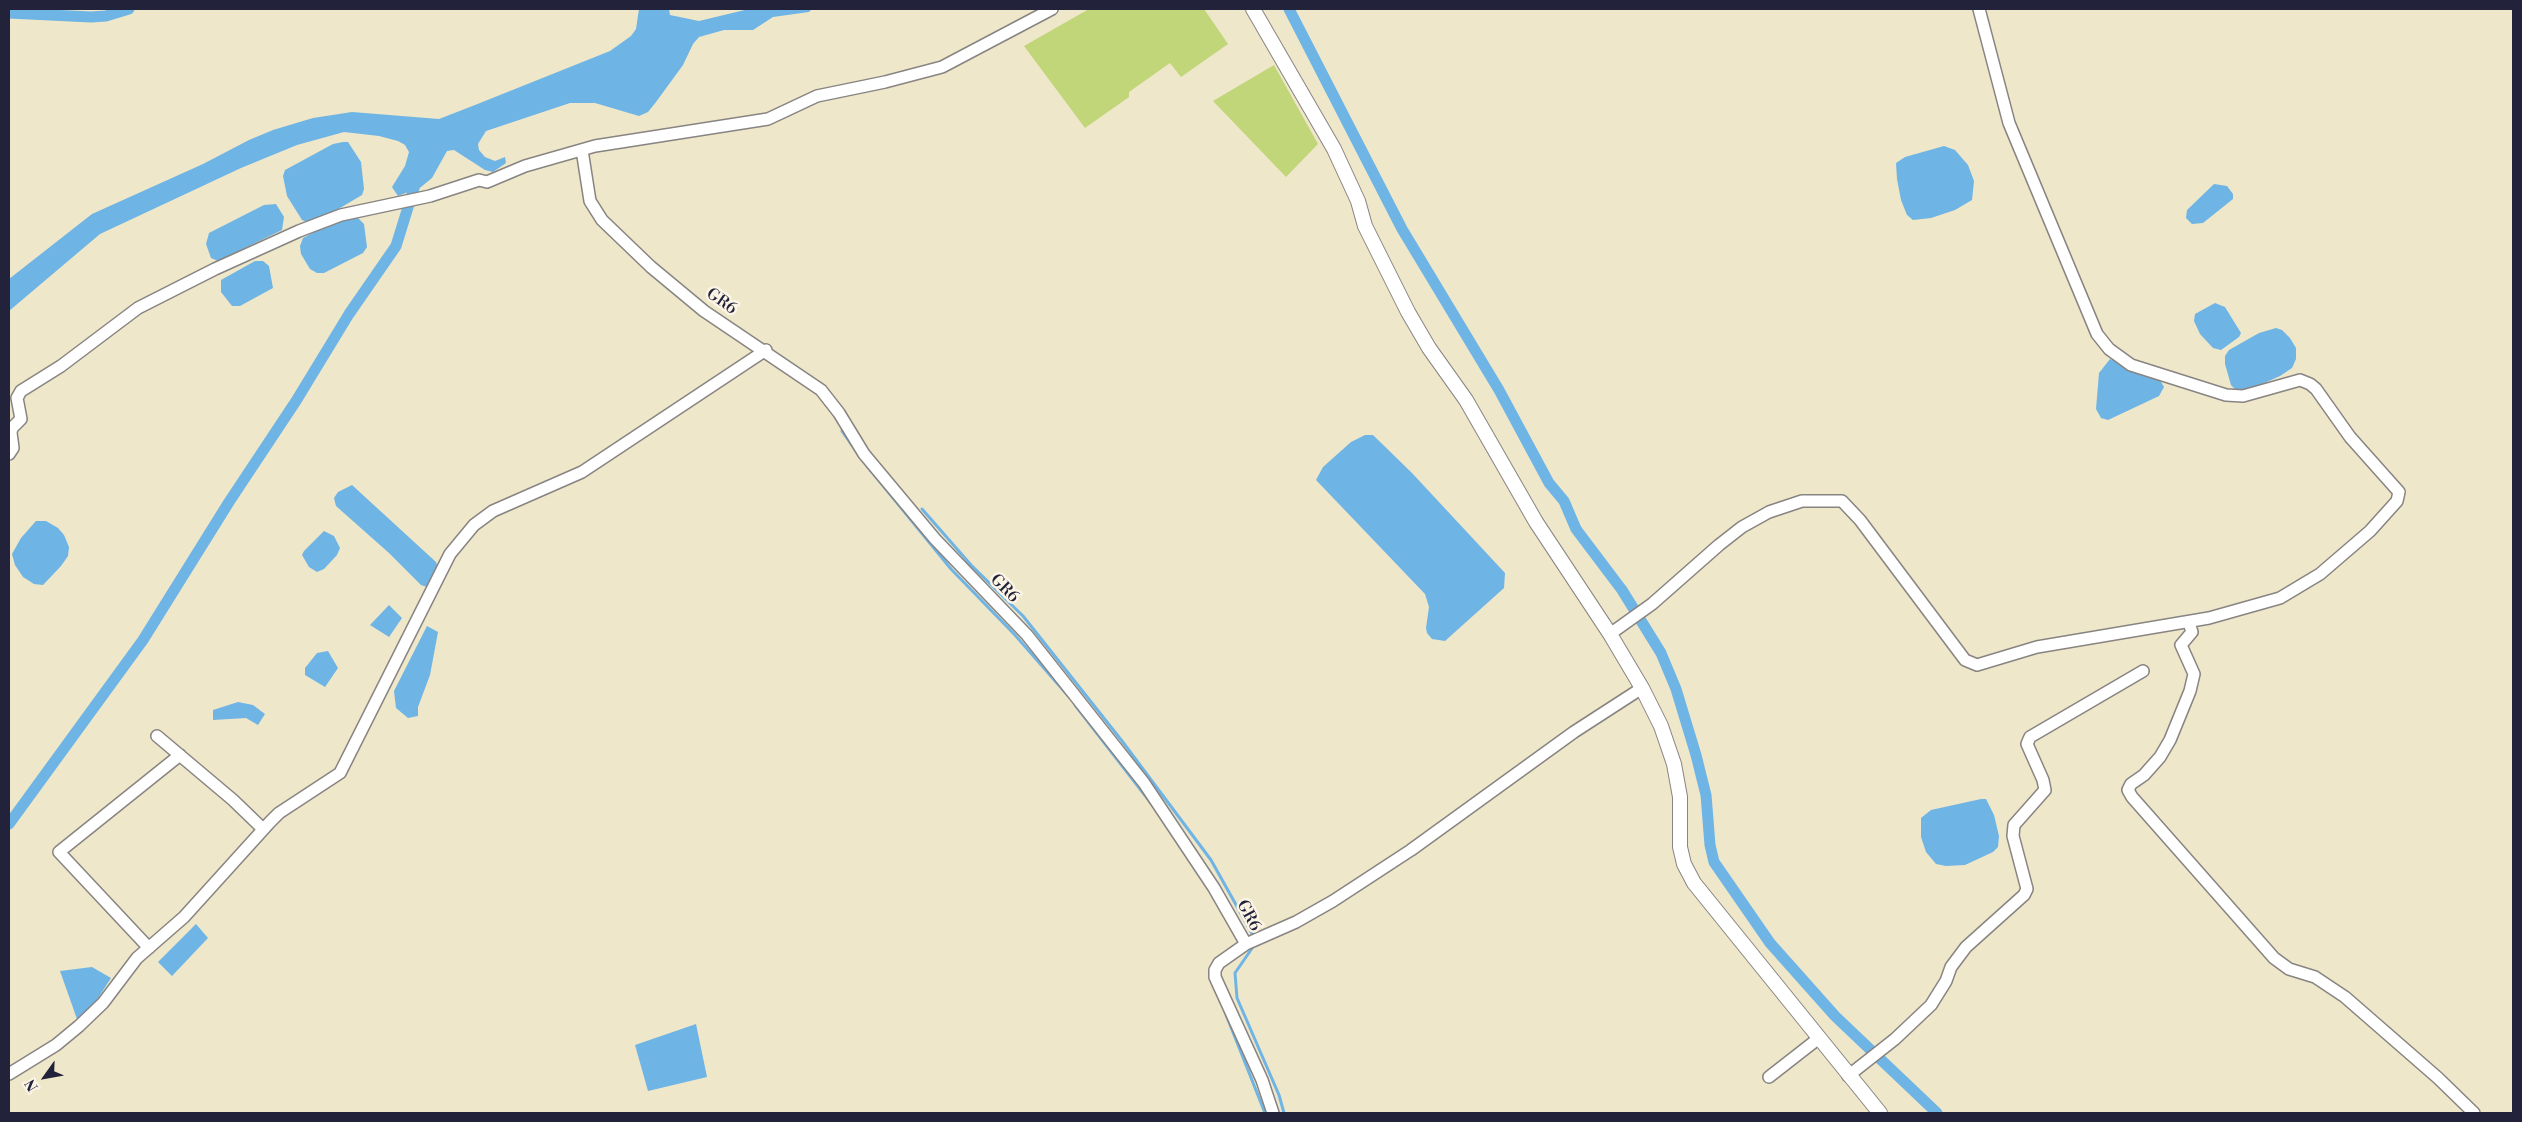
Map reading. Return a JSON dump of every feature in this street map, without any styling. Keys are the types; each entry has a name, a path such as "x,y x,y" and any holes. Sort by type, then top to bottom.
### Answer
{"main road":[{"path":"1253,9 1334,149 1358,201 1365,226 1408,312 1429,348 1466,400 1536,522 1614,631 1660,726 1674,764 1680,797 1680,847 1684,864 1694,884 1848,1076 1880,1113"}],"street":[{"path":"9,454 13,448 12,428 21,419 17,398 21,391 61,366 138,308 215,269 299,231 342,215 430,196 468,183 493,180 525,166 582,150 768,119 817,96 885,82 942,67 1052,9"},
{"path":"1614,631 1652,604 1719,545 1749,524 1786,505 1802,501 1842,501 1860,520 1965,660 1971,665 1977,665 2037,647 2190,622 2248,609 2280,598 2320,574 2370,531 2397,501 2400,492 2350,437 2316,389 2310,384 2300,380 2243,396 2226,395 2131,365 2108,349 2097,334 2009,123 1979,9"},
{"name":"GR6","path":"582,150 590,200 602,220 651,267 704,311 766,350 821,390 839,413 864,454 935,539 1033,642 1144,784 1214,888 1246,944 1219,963 1215,970 1215,977 1262,1080 1273,1113"},
{"path":"9,1074 56,1045 79,1026 103,1003 136,958 184,917 279,813 340,773 450,554 474,525 493,511 582,472 766,350"},
{"path":"2190,622 2192,632 2181,645 2194,674 2190,691 2170,740 2160,757 2144,776 2131,784 2128,790 2132,797 2274,958 2289,969 2322,981 2345,997 2431,1071 2474,1113"},
{"path":"1848,1076 1895,1039 1931,1005 1946,981 1951,967 1966,947 2024,895 2027,889 2013,836 2014,825 2045,790 2043,780 2027,744 2030,736 2143,671"},
{"path":"1246,944 1296,922 1333,901 1411,850 1574,732 1642,688"},
{"path":"157,736 233,800 263,830"},
{"path":"149,948 59,852 180,755"},
{"path":"1769,1077 1819,1038"}],"green space":[{"path":"1089,9 1204,9 1228,44 1181,77 1170,63 1129,92 1129,97 1085,128 1024,46"},
{"path":"1274,65 1318,144 1286,177 1213,101"}],"water":[{"path":"639,9 669,9 670,15 699,21 749,9 812,9 809,12 773,17 753,30 724,30 699,37 693,44 683,65 656,102 648,112 639,116 595,103 570,103 486,131 478,144 479,150 485,157 495,161 505,157 506,163 493,172 485,170 454,150 447,151 432,178 421,187 398,196 392,187 405,166 409,152 405,145 398,141 379,136 344,132 297,145 241,168 100,234 9,311 9,279 92,214 203,164 249,140 273,130 313,118 352,112 439,119 610,51 631,36 636,29"},
{"path":"348,142 361,162 364,189 362,195 335,211 307,222 302,220 287,196 283,176 285,170 333,144"},
{"path":"1944,146 1955,150 1968,165 1974,181 1972,200 1955,210 1931,218 1913,220 1907,215 1901,200 1896,163 1905,157"},
{"path":"2214,184 2227,186 2233,194 2233,199 2203,223 2192,224 2186,218 2187,210"},
{"path":"276,204 284,217 282,230 218,261 211,258 206,244 209,233 264,205"},
{"path":"358,218 364,224 367,247 363,253 324,273 317,273 310,269 301,254 300,246 303,238 338,220"},
{"path":"255,261 263,261 269,266 273,288 240,306 232,306 221,292 221,280"},
{"path":"2215,303 2225,307 2241,333 2239,337 2221,350 2213,348 2200,334 2194,321 2195,314"},
{"path":"2276,328 2282,330 2290,338 2296,348 2296,359 2292,368 2280,376 2251,389 2238,392 2231,385 2225,364 2225,356 2229,350 2259,333"},
{"path":"2110,359 2160,380 2164,387 2159,396 2108,420 2101,418 2096,409 2099,373"},
{"path":"1365,435 1373,435 1412,473 1505,573 1504,588 1445,641 1432,639 1427,633 1429,607 1425,594 1316,480 1323,467 1351,442"},
{"path":"352,485 436,562 439,570 430,586 421,585 389,553 336,506 334,498 338,492"},
{"path":"36,521 46,521 58,528 64,535 69,547 68,556 43,585 34,584 23,577 15,565 12,554 21,538"},
{"path":"324,531 334,536 340,548 337,555 324,569 317,572 309,567 302,555"},
{"path":"389,605 402,618 389,637 370,625"},
{"path":"427,626 438,632 430,675 418,707 418,716 408,718 396,708 394,691"},
{"path":"328,651 338,668 325,687 305,675 305,668 317,653"},
{"path":"238,702 253,705 265,714 258,725 246,718 213,720 213,710"},
{"path":"1986,799 1994,815 1999,836 1998,847 1993,852 1965,865 1946,866 1936,864 1926,852 1921,837 1921,818 1931,810"},
{"path":"196,924 208,938 172,976 158,962"},
{"path":"92,967 111,978 86,1017 77,1019 60,971"},
{"path":"696,1024 707,1077 648,1091 635,1045"}],"waterway":[{"path":"9,13 91,17 106,16 129,9"},
{"path":"1289,9 1402,229 1499,390 1549,483 1564,501 1576,529 1622,590 1661,653 1676,689 1696,755 1706,795 1710,845 1714,862 1770,943 1835,1016 1937,1113"},
{"path":"9,824 143,640 229,502 296,401 349,314 396,246 418,175"},
{"path":"842,431 856,451"},
{"path":"867,466 951,569 1015,635 1070,698"},
{"path":"922,509 971,565 1023,616 1122,741 1211,860 1254,937"},
{"path":"1075,705 1154,807"},
{"path":"1255,944 1235,973 1237,998 1279,1095 1284,1113"},
{"path":"1225,1012 1265,1113"}]}
